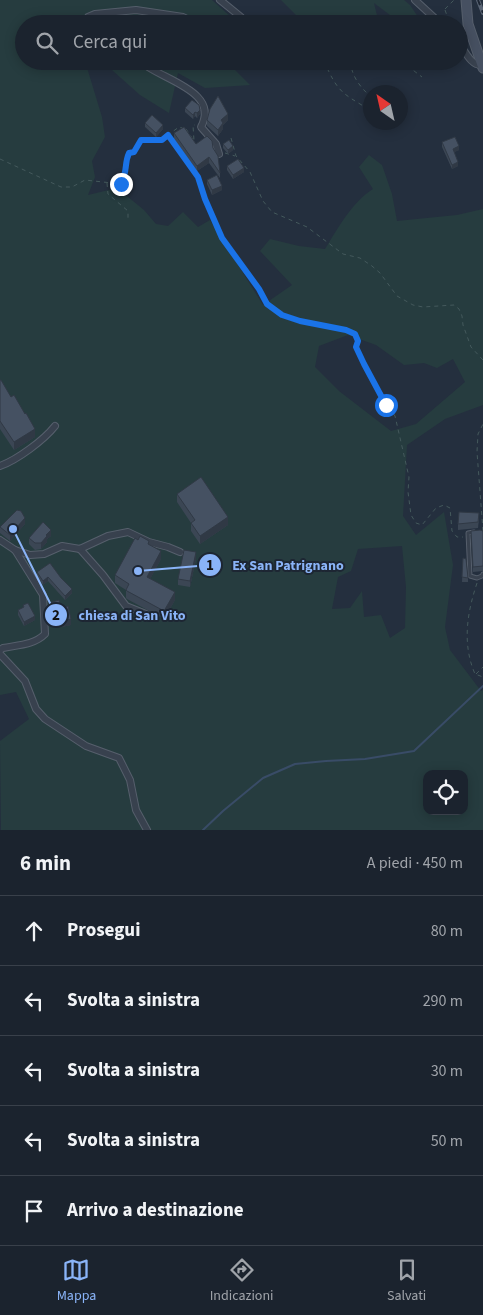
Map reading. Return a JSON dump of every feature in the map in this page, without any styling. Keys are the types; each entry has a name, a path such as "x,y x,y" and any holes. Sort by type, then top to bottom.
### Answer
{"main road":[{"path":"466,0 467,15"},
{"path":"468,24 482,67"}],"street":[{"path":"220,0 239,15"},
{"path":"415,0 432,15"},
{"path":"93,15 136,10 170,15"},
{"path":"468,55 477,66 482,67"},
{"path":"152,70 184,84 202,105 204,120 201,127 216,144 219,154"},
{"path":"0,466 9,463 49,433 55,426"},
{"path":"0,540 15,550 30,555 44,554 62,546 80,549 108,536 128,532 149,542 180,552"},
{"path":"80,549 103,575 126,606 146,614"},
{"path":"15,550 43,595 45,634 40,639 30,643 3,648 0,652 25,681 36,710 45,719 86,746 119,758 130,780 136,810 147,830"}],"lane":[{"path":"483,531 468,533 470,576 479,577 483,574"}],"path":[{"path":"432,15 441,9 445,10 454,0"},
{"path":"445,10 447,15"},
{"path":"328,70 338,89 347,97 363,106"},
{"path":"351,70 356,81 363,88"},
{"path":"413,70 422,77"},
{"path":"0,159 61,187 72,188 85,180 121,184 126,174 126,158 129,153 134,152 141,140 162,140 179,127 187,130 194,141 193,125 200,125 201,127"},
{"path":"168,135 198,177 205,199 222,238 259,289 267,304 282,315 300,321 346,330 355,334 358,341 356,347 364,364 386,405 395,416 409,478 408,492 411,514 416,523 422,525 436,508 444,504 450,508 452,531 457,537 468,537"},
{"path":"232,138 236,156 250,172 263,201 272,212 307,227 343,254 360,258 380,273 398,296 413,305 423,307 454,305 459,309 462,316 463,325 471,347 483,360"},
{"path":"107,182 108,194 128,211 128,218"},
{"path":"483,424 478,434 477,452 483,531"},
{"path":"479,577 467,618 466,630 470,662 475,674 483,677"},
{"path":"475,674 483,667"}],"green space":[{"path":"0,0 212,0 229,15 15,15 15,70 88,70 102,117 105,137 92,161 95,177 88,195 117,188 144,210 156,224 168,226 183,212 198,227 210,220 263,305 292,285 260,251 270,239 299,246 325,249 352,208 373,189 359,167 369,155 382,165 392,194 397,221 457,215 483,209 483,405 445,419 407,445 403,516 416,535 444,512 453,565 445,627 450,650 481,691 483,690 483,830 1,830 0,741 29,719 16,692 0,695","holes":["348,335 376,345 404,365 424,363 437,368 453,359 465,382 416,424 391,431 339,391 315,367 319,346","402,546 406,587 405,628 390,638 381,615 364,617 362,591 350,608 332,609 338,577 351,571 358,549"]},
{"path":"281,0 404,0 417,15 390,15 374,3 377,15 296,15"},
{"path":"112,70 235,70 250,85 205,88 178,73 169,113 140,95"}],"building":[{"path":"218,96 228,114 221,120 223,123 218,130 207,120 210,109"},
{"path":"192,100 199,105 200,110 193,115 185,108"},
{"path":"152,115 163,125 156,133 145,123"},
{"path":"184,127 196,144 207,136 212,141 213,148 218,156 220,173 209,157 197,166 174,133"},
{"path":"455,137 459,146 453,149 458,162 452,165 442,142"},
{"path":"229,140 233,146 228,150 223,144"},
{"path":"238,159 244,168 233,175 227,166"},
{"path":"217,175 222,186 212,190 207,180"},
{"path":"0,380 11,397 14,395 35,429 14,442 0,421"},
{"path":"201,477 228,517 200,536 191,523 195,520 177,494"},
{"path":"17,510 21,511 25,518 10,535 0,527"},
{"path":"459,512 479,513 478,522 458,524"},
{"path":"43,522 51,530 41,543 35,543 29,538"},
{"path":"471,531 483,531 483,566 473,567"},
{"path":"140,536 149,541 148,544 161,551 147,577 175,592 164,611 127,591 129,584 115,575 135,538 138,540"},
{"path":"184,550 196,552 190,581 178,579"},
{"path":"463,558 466,559 468,578 462,577"},
{"path":"50,563 72,589 65,596 48,577 43,581 37,572"},
{"path":"59,600 61,608 68,606 71,619 62,621 61,616 57,617 56,613 49,615 49,603"},
{"path":"28,603 35,616 24,622 18,610"}],"waterway":[{"path":"203,830 263,778 295,764 365,759 414,751 483,686"}],"railway":[{"path":"478,0 483,13"}],"place":[{"name":"chiesa di San Vito","path":"13,529"},
{"name":"Ex San Patrignano","path":"138,571"}],"route":[{"path":"121,184 126,174 126,158 129,153 134,152 141,140 162,140 168,135 198,177 205,199 222,238 259,289 267,304 282,315 332,329 346,330 355,334 358,341 356,347 386,405"}]}
